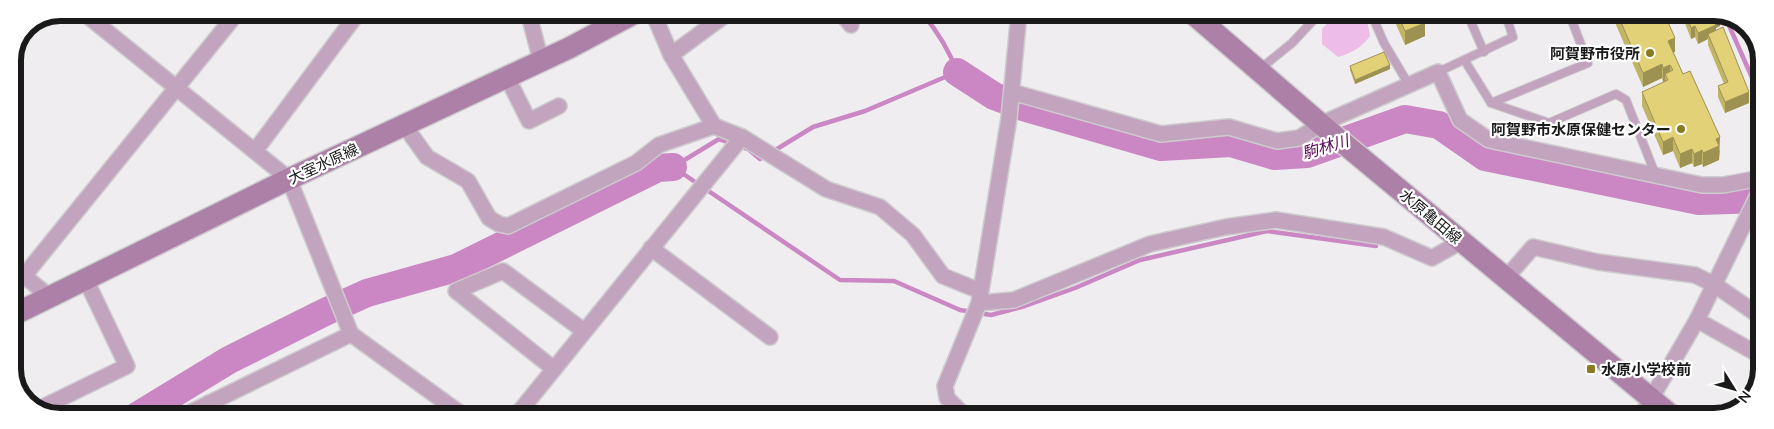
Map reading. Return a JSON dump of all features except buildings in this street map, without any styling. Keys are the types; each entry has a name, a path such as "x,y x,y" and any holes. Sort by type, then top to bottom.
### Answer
{"main road":[{"name":"大室水原線","path":"21,311 289,179 507,78 620,21"},
{"name":"水原亀田線","path":"1201,21 1506,278 1646,408"}],"street":[{"path":"95,21 289,179 351,334 453,408"},
{"path":"21,269 177,88 231,21"},
{"path":"255,151 352,21"},
{"path":"531,21 542,61"},
{"path":"656,21 671,55 714,126 742,137 826,189 880,207 913,235 943,276 979,297 1014,300 1150,244 1276,220 1384,237 1432,258 1462,241"},
{"path":"671,55 717,21"},
{"path":"848,21 851,25"},
{"path":"957,408 947,398 945,386 979,297 1009,118 1018,21"},
{"path":"1012,92 1161,134 1229,127 1278,141 1299,138 1326,128 1438,72 1460,120 1489,140 1656,176 1716,185 1753,180"},
{"path":"507,78 529,121 559,106"},
{"path":"404,125 427,157 468,181 490,218 499,224 508,226 636,163 659,145 714,126"},
{"path":"522,408 742,137"},
{"path":"1646,408 1697,320 1753,206"},
{"path":"1506,278 1533,247 1598,262 1695,275 1715,285 1753,311"},
{"path":"651,248 770,337"},
{"path":"554,369 456,291 503,271 584,331"},
{"path":"21,274 50,297"},
{"path":"46,406 127,366 86,280"},
{"path":"1697,320 1753,352"},
{"path":"199,408 351,334"},
{"path":"209,403 215,408"}],"lane":[{"path":"1259,70 1292,43 1313,21"},
{"path":"1374,21 1384,43 1409,85"},
{"path":"1470,21 1484,52"},
{"path":"1438,72 1513,37 1508,21"},
{"path":"1491,103 1588,63 1573,21"},
{"path":"1465,61 1491,103 1549,123 1616,94 1626,100 1656,176"}],"shaded area":[{"path":"1330,21 1365,21 1368,25 1370,36 1356,49 1338,57 1322,44 1322,29"}],"waterway":[{"path":"772,152 813,127 865,111 957,72 942,41 928,21"},
{"path":"1728,24 1753,80"},
{"name":"駒林川","path":"957,72 994,96 1023,107 1161,147 1231,143 1275,156 1307,154 1405,119 1439,125 1485,157 1699,201 1753,199"},
{"path":"765,155 760,159 748,149 719,139 673,167 840,280 894,281 960,310 991,315 1025,306 1075,288 1140,260 1267,231 1376,246"},
{"path":"150,408 229,360 325,312 367,293 456,268 658,168 673,167"}],"place":[{"name":"阿賀野市役所","path":"1650,53"},
{"name":"阿賀野市水原保健センター","path":"1681,129"},
{"name":"水原小学校前","path":"1591,369"}]}
